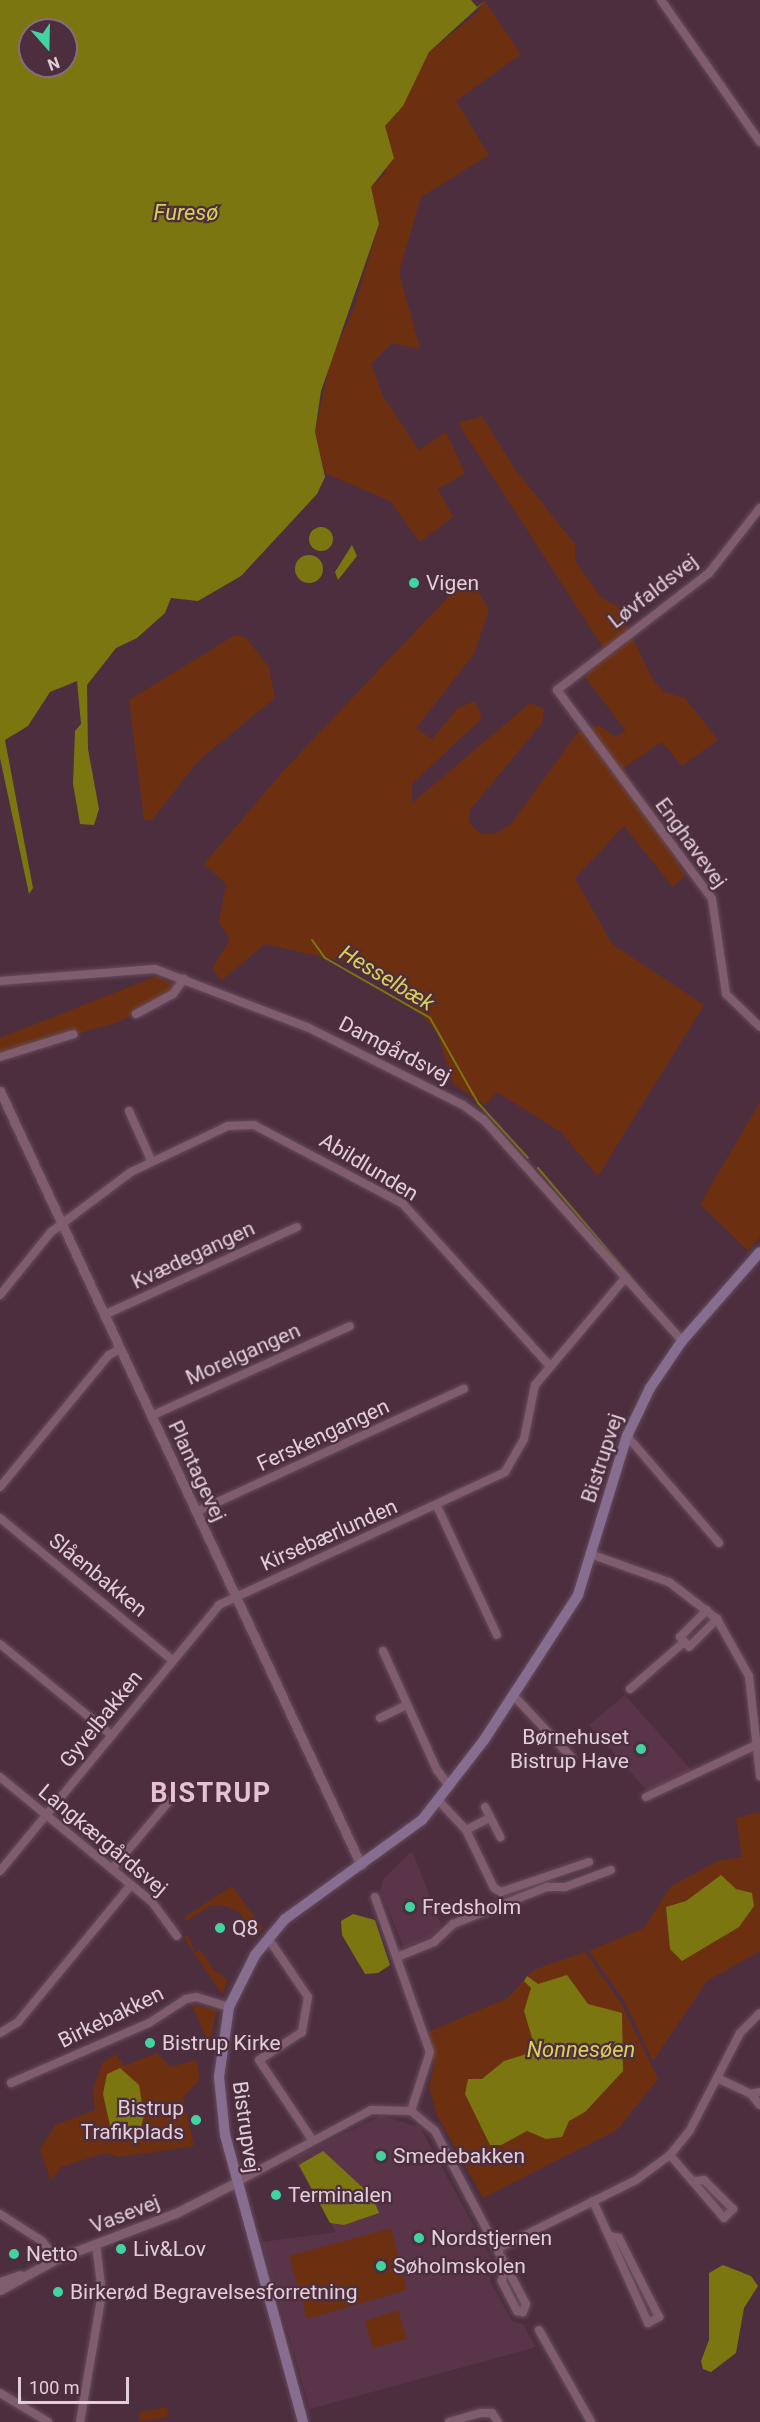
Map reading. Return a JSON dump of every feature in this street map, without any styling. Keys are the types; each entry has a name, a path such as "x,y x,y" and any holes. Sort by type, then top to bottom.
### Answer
{"main road":[{"name":"Bistrupvej","path":"303,2422 235,2183 219,2091 220,2045 229,2007 268,1938 296,1910 407,1834 440,1801 450,1787 563,1624 593,1555 627,1436 650,1388 682,1341 760,1252"}],"street":[{"path":"661,0 760,141"},
{"name":"Løvfaldsvej","path":"557,690 709,573 760,508"},
{"name":"Enghavevej","path":"557,690 712,899 726,994 760,1027"},
{"name":"Damgårdsvej","path":"0,981 139,966 184,979 332,1038 464,1105 484,1120 682,1341"},
{"path":"136,1014 172,994 184,979"},
{"path":"0,1058 74,1034"},
{"name":"Plantagevej","path":"0,1091 3,1105 62,1225 361,1865"},
{"path":"129,1111 152,1160"},
{"name":"Abildlunden","path":"0,1295 62,1225 152,1160 228,1126 270,1129 403,1204 550,1366"},
{"name":"Kvædegangen","path":"104,1315 297,1227"},
{"name":"Kirsebærlunden","path":"236,1597 493,1480 513,1463 524,1439 529,1401 550,1366 626,1277"},
{"name":"Morelgangen","path":"151,1416 350,1326"},
{"path":"0,1487 109,1355 120,1349"},
{"name":"Ferskengangen","path":"196,1512 464,1389"},
{"path":"627,1436 719,1542"},
{"path":"437,1506 497,1635"},
{"name":"Slåenbakken","path":"0,1518 172,1660"},
{"path":"593,1555 669,1582 717,1619 749,1676 760,1776"},
{"name":"Gyvelbakken","path":"0,1870 217,1607 236,1597"},
{"path":"707,1610 680,1637 689,1647 717,1619"},
{"path":"630,1689 684,1642"},
{"path":"0,1644 111,1735"},
{"path":"383,1651 407,1705 450,1787"},
{"path":"514,1696 571,1757"},
{"path":"380,1718 407,1705"},
{"path":"646,1797 756,1745"},
{"name":"Langkærgårdsvej","path":"0,1777 131,1885 177,1936"},
{"path":"112,1869 169,1800"},
{"path":"440,1801 466,1830 494,1888 501,1893 589,1862"},
{"path":"485,1807 500,1837"},
{"path":"466,1830 490,1818"},
{"path":"397,1957 434,1942 453,1924 547,1887 565,1887 611,1870"},
{"path":"0,2032 18,2022 131,1885"},
{"path":"375,1897 430,2052 411,2111"},
{"path":"268,1938 308,1997 302,2032 259,2060 311,2138"},
{"name":"Birkebakken","path":"11,2083 149,2023 186,2000 196,1997 229,2007"},
{"path":"497,2249 593,2201 670,2155 717,2078 744,2028 760,2013"},
{"path":"717,2078 756,2093 760,2105"},
{"path":"235,2183 311,2138 379,2107 411,2111 435,2131 526,2304 523,2312 517,2311 502,2281 505,2266"},
{"path":"670,2155 696,2181 696,2189 724,2218 733,2209 704,2180 696,2181"},
{"name":"Vasevej","path":"0,2290 25,2274 56,2259 96,2244 235,2183"},
{"path":"593,2201 611,2236 619,2238 659,2317 648,2323 608,2243 611,2236"},
{"path":"0,2214 42,2241 56,2259"},
{"path":"80,2422 102,2292 96,2244"},
{"name":"Vasevej","path":"0,2282 25,2274"},
{"path":"539,2330 591,2422"},
{"path":"0,2393 48,2422"},
{"path":"449,2422 480,2413 492,2414 498,2422"}],"shaded area":[{"path":"484,0 521,54 456,101 489,155 421,197 399,272 420,349 392,343 371,364 383,396 419,450 446,432 465,473 438,489 453,517 420,542 390,501 325,473 315,432 331,358 354,309 379,224 371,187 386,173 385,126 403,106 429,52 478,12"},
{"path":"482,416 515,469 575,544 575,560 585,575 601,597 618,607 653,680 664,692 685,698 718,740 682,766 662,742 623,768 685,875 673,887 624,826 575,878 612,944 704,1005 598,1176 561,1132 497,1092 485,1105 453,1084 437,1032 382,971 265,944 222,980 212,969 230,939 219,922 226,884 204,864 284,770 469,575 489,610 474,654 416,728 432,739 458,708 475,701 482,718 412,784 412,803 530,703 544,709 542,723 470,810 469,822 480,834 495,834 511,824 578,732 599,725 615,737 626,731 585,677 606,652 458,423"},
{"path":"235,635 245,637 269,667 275,698 199,760 152,820 144,820 129,700"},
{"path":"157,976 178,987 119,1022 0,1055 0,1038"},
{"path":"760,1102 760,1237 748,1251 700,1204"},
{"name":"Børnehuset Bistrup Have","path":"625,1695 693,1772 649,1793 589,1725"},
{"path":"760,1812 760,1951 707,1981 653,2061 625,2002 589,1951 644,1928 671,1886 718,1861 742,1857 736,1818"},
{"name":"Fredsholm","path":"412,1851 441,1924 432,1936 404,1948 380,1890 384,1878"},
{"path":"232,1886 263,1928 254,1938 243,1928 248,1925 240,1913 227,1906 210,1906 186,1921 184,1917"},
{"path":"188,1935 195,1953 200,1950 215,1971 228,1980 222,1994 184,1938"},
{"path":"585,1952 621,2003 658,2079 617,2130 483,2198 437,2115 429,2087 434,2064 428,2032 508,1998 533,1970"},
{"path":"192,2005 217,2010 209,2044"},
{"path":"157,2053 170,2067 196,2060 200,2079 183,2097 194,2146 120,2157 105,2153 61,2167 51,2181 40,2149 55,2125 95,2110 93,2090 102,2063 116,2054 124,2066"},
{"name":"Søholmskolen","path":"381,2116 420,2127 493,2261 490,2281 512,2321 523,2324 536,2347 310,2409 262,2242 336,2232 293,2158"},
{"path":"391,2228 407,2290 307,2319 289,2256"},
{"path":"398,2310 407,2339 373,2348 365,2321"},
{"path":"168,2407 167,2417 139,2422 140,2412"}],"water":[{"name":"Furesø","path":"0,0 471,0 477,7 484,2 429,52 403,106 385,126 394,158 371,187 379,224 321,391 315,432 325,477 317,494 241,576 198,601 171,598 165,613 137,638 116,648 87,685 88,749 99,809 94,825 80,824 73,784 75,731 81,724 77,681 50,692 28,726 5,740 33,888 29,894 0,758"},
{"path":"321,527 326,528 332,534 332,544 326,550 321,551 316,550 310,544 309,539 310,534 316,528"},
{"path":"352,545 357,556 338,580 335,572"},
{"path":"309,555 319,559 323,569 319,579 309,583 299,579 295,569 299,559"},
{"path":"721,1875 736,1889 752,1893 754,1906 739,1927 682,1961 670,1949 666,1907 686,1901"},
{"path":"353,1914 375,1920 390,1965 378,1973 365,1974 342,1935 341,1921"},
{"name":"Nonnesøen","path":"567,1975 588,2004 622,2013 623,2071 585,2112 569,2121 562,2137 546,2139 527,2131 501,2145 490,2145 465,2094 468,2079 482,2079 504,2061 536,2051 524,2011 531,1988 524,1981 527,1976 538,1984"},
{"path":"120,2068 139,2085 144,2115 141,2127 126,2140 113,2139 103,2094 107,2074"},
{"path":"323,2151 373,2197 379,2213 344,2225 330,2223 299,2165"},
{"path":"723,2265 751,2276 758,2286 744,2308 736,2353 711,2372 703,2369 701,2361 709,2340 709,2273"}],"waterway":[{"name":"Hesselbæk","path":"312,940 325,958 430,1018 478,1103 528,1158"},
{"path":"538,1168 644,1293"}],"place":[{"name":"Vigen","path":"414,583"},
{"name":"Børnehuset Bistrup Have","path":"641,1749"},
{"name":"Fredsholm","path":"410,1907"},
{"name":"Q8","path":"220,1928"},
{"name":"Bistrup Kirke","path":"150,2043"},
{"name":"Bistrup Trafikplads","path":"196,2120"},
{"name":"Smedebakken","path":"381,2156"},
{"name":"Terminalen","path":"276,2195"},
{"name":"Nordstjernen","path":"419,2238"},
{"name":"Liv&Lov","path":"121,2249"},
{"name":"Netto","path":"14,2254"},
{"name":"Søholmskolen","path":"381,2266"},
{"name":"Birkerød Begravelsesforretning","path":"58,2292"}],"district":[{"name":"BISTRUP","path":"211,1794"}]}
